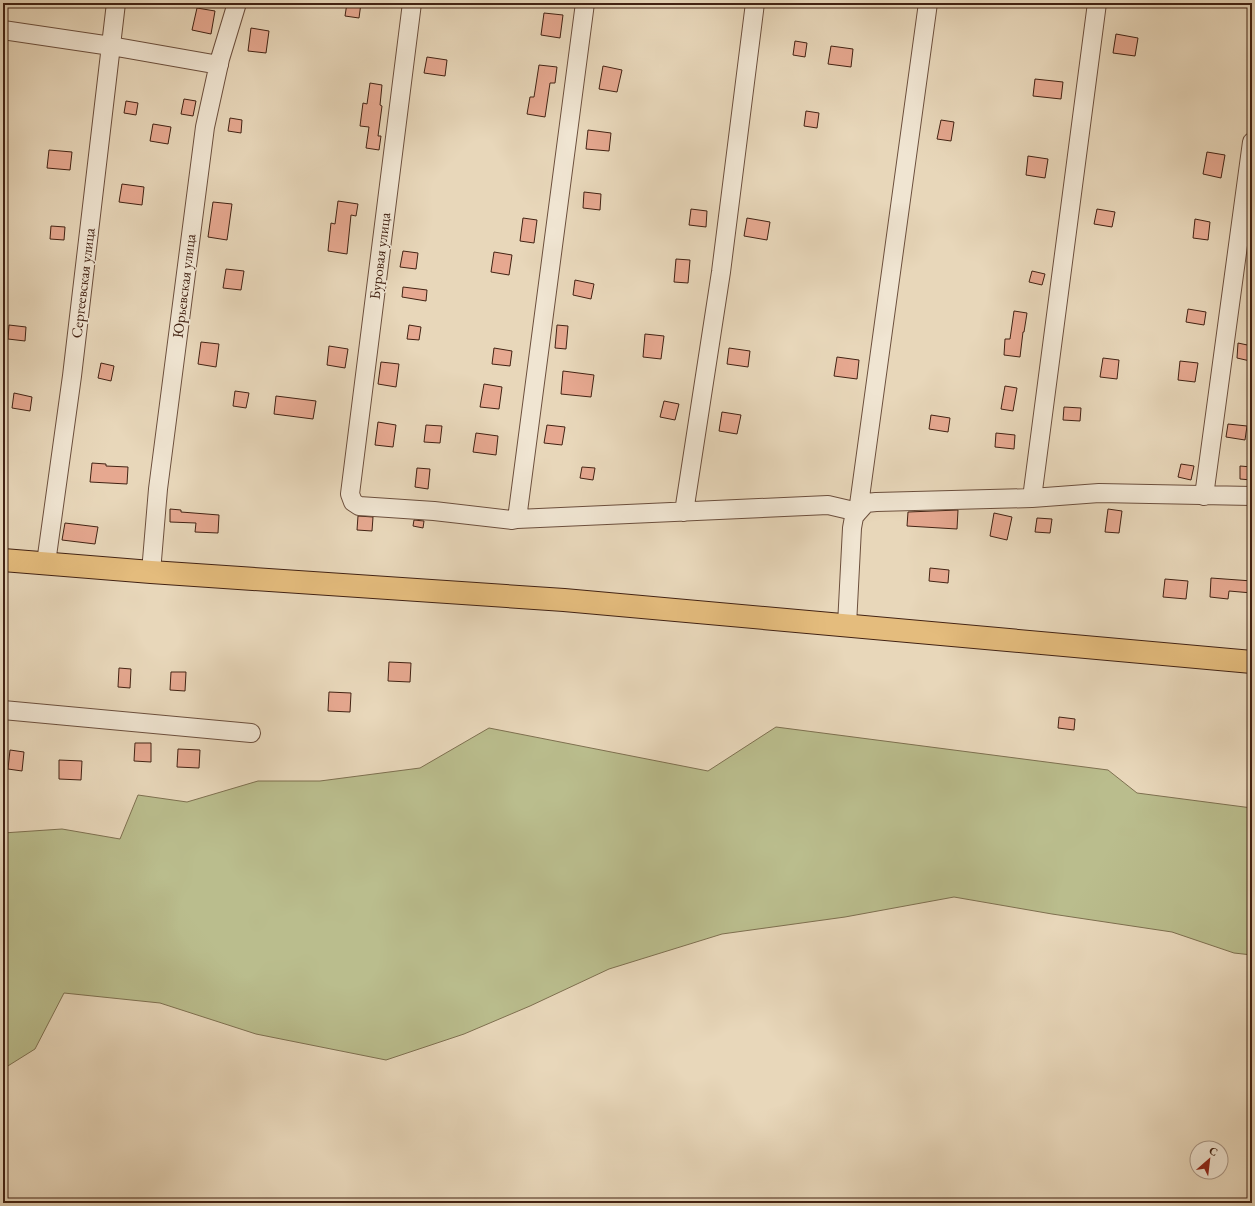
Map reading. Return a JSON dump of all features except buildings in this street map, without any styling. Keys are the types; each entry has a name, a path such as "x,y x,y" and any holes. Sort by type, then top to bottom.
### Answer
{"main road":[{"path":"3,560 150,572 564,600 1252,662"}],"street":[{"name":"Сергеевская улица","path":"46,563 72,376 116,3"},
{"name":"Юрьевская улица","path":"150,572 159,481 205,127 219,65 237,3"},
{"name":"Буровая улица","path":"412,3 350,494 353,502 359,506 434,511 512,520 517,519"},
{"path":"585,3 517,519 828,505 858,512"},
{"path":"684,512 721,272 755,3"},
{"path":"858,512 928,3"},
{"path":"1032,498 1097,3"},
{"path":"3,30 111,46 219,65"},
{"path":"1204,496 1252,142"},
{"path":"847,625 852,528 854,517 866,503 1032,498 1099,493 1252,496"},
{"path":"3,710 251,733"}],"green space":[{"path":"776,727 1108,770 1137,793 1252,808 1252,955 1234,953 1172,932 1052,914 954,897 845,917 722,934 609,969 530,1006 464,1034 386,1060 256,1034 160,1003 64,993 35,1049 3,1069 3,833 62,829 120,839 138,795 187,802 258,781 320,781 420,768 489,728 708,771"}]}
